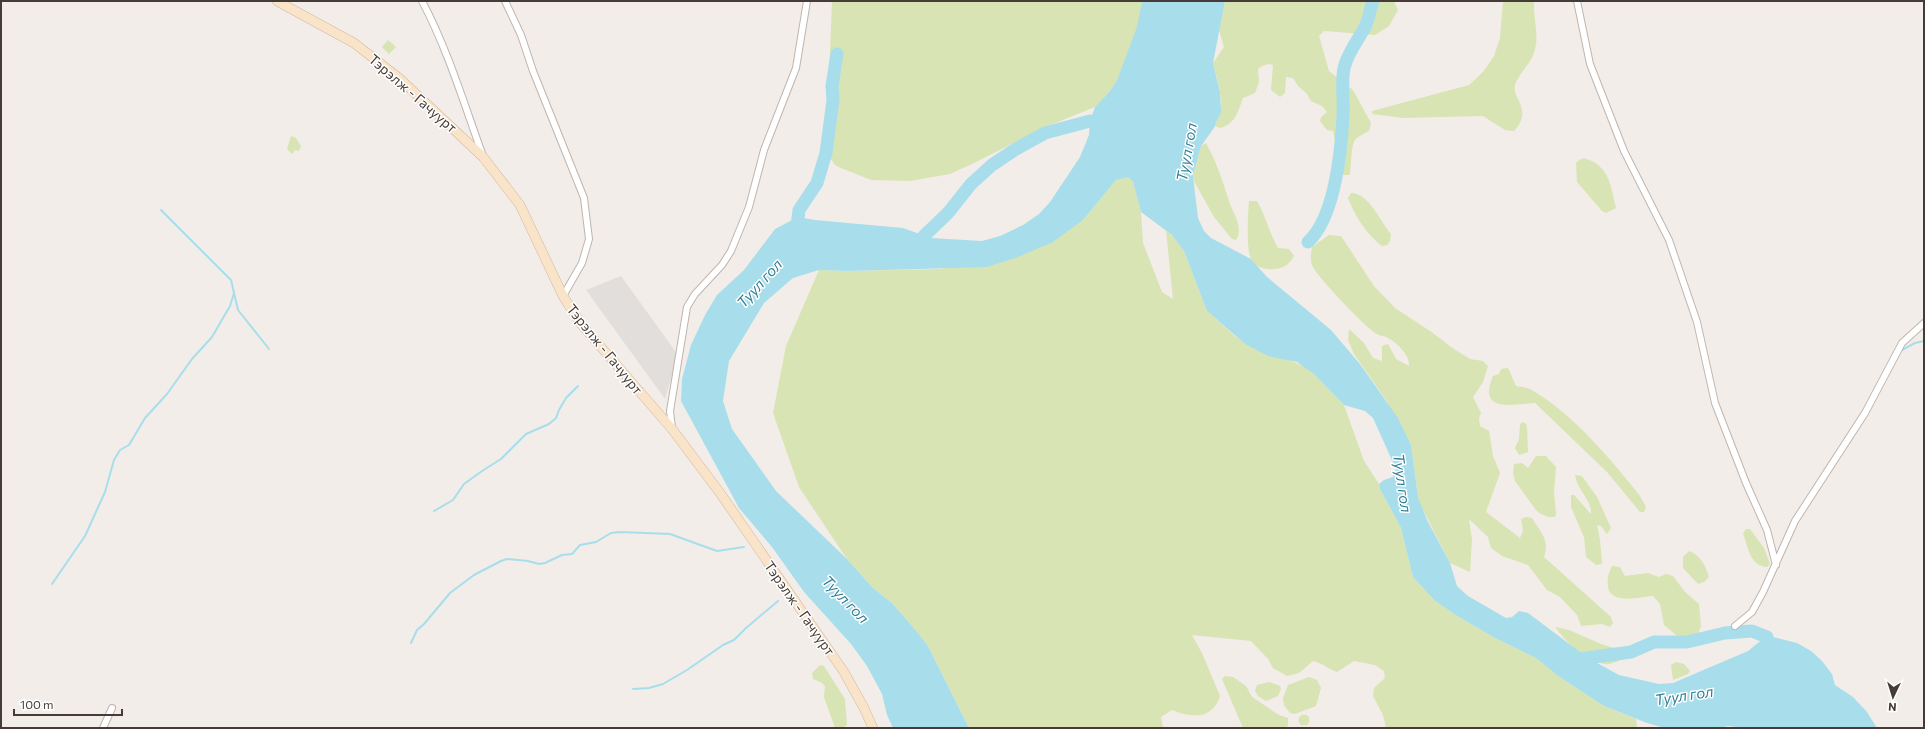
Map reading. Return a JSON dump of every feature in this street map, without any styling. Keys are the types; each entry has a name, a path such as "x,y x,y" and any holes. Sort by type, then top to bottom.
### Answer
{"main road":[{"name":"Тэрэлж - Гачуурт","path":"277,1 354,43 399,78 483,157 520,205 563,296 581,324 672,429 720,493 844,672 864,708 872,728"}],"street":[{"path":"422,1 440,41 483,157"},
{"path":"505,1 521,35 533,71 584,198 589,239 582,263 563,296"},
{"path":"672,429 670,411 674,380 681,353 687,306 695,294 722,265 731,251 749,207 764,150 796,68 807,1"},
{"path":"1577,1 1590,64 1624,151 1669,240 1697,322 1716,403 1746,483 1767,530 1776,565"},
{"path":"1735,626 1752,612 1776,565 1795,521 1864,413 1902,343 1924,323"},
{"path":"103,728 112,708"}],"green space":[{"path":"832,1 1142,1 1138,27 1117,80 1110,91 1095,107 1043,128 950,174 910,181 871,180 836,166 826,153"},
{"path":"1225,1 1394,1 1398,10 1389,26 1375,35 1324,31 1319,36 1329,71 1353,90 1371,123 1369,131 1355,140 1352,151 1350,175 1337,175 1333,162 1336,146 1333,131 1327,130 1320,121 1321,117 1327,112 1322,106 1311,101 1293,78 1286,77 1285,93 1280,97 1271,90 1273,65 1269,64 1258,69 1259,82 1255,93 1243,98 1233,120 1229,124 1220,128 1215,126 1221,102 1213,63 1224,47 1219,30"},
{"path":"1503,1 1534,1 1536,46 1530,62 1515,85 1516,95 1522,110 1522,116 1520,123 1514,131 1505,130 1483,116 1403,118 1372,114 1372,111 1469,85 1483,72 1494,56 1500,38"},
{"path":"388,40 396,47 389,54 382,47"},
{"path":"291,136 296,138 301,146 299,151 295,150 292,154 287,149"},
{"path":"1206,143 1213,157 1238,224 1239,230 1236,240 1232,239 1214,217 1193,177 1201,146"},
{"path":"1584,158 1599,166 1608,177 1616,208 1606,213 1602,211 1577,182 1576,163"},
{"path":"1122,177 1128,177 1133,182 1141,212 1143,243 1162,292 1173,299 1166,230 1179,242 1184,251 1207,311 1237,338 1303,366 1315,375 1344,405 1364,461 1379,484 1380,489 1401,528 1413,577 1434,600 1454,614 1495,638 1536,658 1558,676 1604,706 1636,719 1637,728 1386,728 1383,715 1373,696 1374,688 1385,678 1384,671 1375,665 1354,661 1337,672 1313,661 1299,673 1287,676 1273,668 1268,659 1251,641 1192,635 1202,653 1220,696 1216,704 1207,713 1200,715 1187,715 1172,710 1161,717 1163,728 969,728 928,646 892,603 873,588 847,559 799,487 773,413 786,346 819,270 848,271 941,269 1083,220 1116,180"},
{"path":"1351,193 1357,194 1363,198 1374,209 1391,234 1390,241 1387,245 1382,246 1376,241 1362,224 1348,198"},
{"path":"1249,201 1257,201 1278,248 1289,249 1294,256 1284,267 1265,269 1258,266 1251,259 1249,254 1248,239"},
{"path":"1329,235 1341,236 1374,286 1395,308 1470,359 1483,361 1488,366 1483,382 1473,397 1481,413 1479,418 1480,426 1489,431 1493,456 1500,473 1486,512 1520,538 1523,531 1521,519 1526,517 1532,518 1544,537 1546,551 1544,557 1611,617 1613,623 1610,627 1602,624 1581,626 1577,615 1560,597 1547,590 1528,565 1502,556 1491,548 1488,537 1469,519 1472,540 1470,572 1450,563 1418,497 1411,445 1386,400 1354,354 1348,340 1349,329 1364,343 1373,358 1382,361 1382,346 1388,344 1396,359 1409,366 1409,362 1405,354 1395,343 1387,337 1377,334 1363,323 1342,302 1322,280 1312,265 1312,247"},
{"path":"1508,368 1516,386 1530,389 1545,398 1590,437 1617,467 1640,496 1646,507 1644,512 1640,512 1607,472 1535,403 1508,405 1494,402 1490,396 1489,388 1493,376 1499,374 1501,369"},
{"path":"1523,422 1527,427 1528,452 1519,455 1515,448 1519,439 1520,424"},
{"path":"1536,456 1546,456 1556,467 1554,492 1555,517 1548,517 1539,513 1515,481 1513,473 1514,464 1522,463 1528,468"},
{"path":"1575,475 1582,476 1597,497 1611,528 1607,534 1601,526 1597,525 1602,564 1596,565 1586,557 1584,537 1571,507 1571,495 1574,495 1591,514 1591,509 1587,499 1578,485"},
{"path":"1746,529 1750,529 1764,548 1770,564 1767,567 1761,566 1750,555 1743,533"},
{"path":"1689,551 1697,555 1704,565 1709,577 1704,582 1698,584 1683,568 1683,557"},
{"path":"1612,566 1620,567 1625,576 1648,573 1659,577 1666,574 1673,576 1685,592 1699,604 1701,626 1696,640 1682,640 1664,625 1660,604 1653,596 1627,599 1614,596 1610,593 1608,579"},
{"path":"1555,627 1569,630 1601,644 1625,651 1623,659 1607,664 1590,659 1571,645"},
{"path":"1676,662 1684,664 1690,671 1688,674 1673,680 1671,665"},
{"path":"820,665 824,666 845,699 847,725 842,728 835,728 824,697 825,686 813,679 812,673"},
{"path":"1225,676 1233,677 1246,686 1252,697 1279,715 1288,718 1288,726 1284,728 1243,728 1222,679"},
{"path":"1309,677 1317,680 1321,688 1316,706 1295,714 1290,713 1284,705 1283,698 1288,685"},
{"path":"1269,682 1280,686 1281,689 1278,696 1266,701 1258,696 1255,691 1257,685"},
{"path":"1304,714 1308,716 1310,720 1308,724 1304,726 1300,724 1298,720 1300,716"}],"shaded area":[{"path":"621,276 678,355 665,399 586,290"}],"water":[{"name":"Туул гол","path":"1142,1 1225,1 1213,63 1220,92 1221,112 1214,128 1201,146 1193,176 1198,218 1204,231 1211,238 1251,259 1267,277 1331,330 1360,364 1398,418 1411,445 1418,497 1427,520 1450,563 1457,586 1468,596 1506,618 1512,617 1519,611 1528,613 1588,658 1619,675 1659,684 1673,683 1748,651 1764,638 1773,637 1797,643 1811,651 1822,661 1832,674 1835,685 1853,697 1867,712 1877,728 1745,728 1728,726 1719,728 1665,728 1647,723 1604,706 1558,676 1536,658 1495,638 1454,614 1434,600 1413,577 1401,528 1380,489 1379,484 1384,480 1393,477 1396,469 1373,418 1365,411 1344,405 1315,375 1297,362 1268,356 1247,345 1207,311 1184,251 1172,235 1141,212 1133,182 1128,177 1116,180 1083,220 1053,242 1018,257 987,267 848,271 819,270 793,278 764,303 729,361 723,401 732,429 776,491 847,559 873,588 892,603 917,632 928,646 969,728 893,728 887,715 882,694 867,666 851,644 804,592 772,547 739,508 681,401 682,379 691,345 705,315 717,295 744,270 775,229 798,217 815,220 903,228 931,238 982,241 1000,236 1023,225 1039,214 1050,202 1080,157 1089,135 1090,121 1095,107 1110,91 1117,80 1137,27"}],"waterway":[{"path":"1308,242 1317,231 1325,217 1335,183 1343,116 1343,80 1345,63 1366,24 1373,1"},
{"path":"796,234 799,210 817,183 826,153 833,100 832,86 837,54"},
{"path":"914,250 924,236 948,213 971,184 992,165 1016,149 1045,133 1090,121 1105,125"},
{"path":"161,210 231,280 238,310 269,349"},
{"path":"52,584 85,536 105,492 114,460 120,450 129,445 145,418 167,394 192,359 212,337 230,306 234,293"},
{"path":"1900,351 1915,343 1924,341"},
{"path":"434,511 453,500 464,484 501,459 526,434 549,424 556,418 566,398 578,386"},
{"path":"411,643 417,630 424,624 450,593 474,575 507,559 528,561 539,564 545,563 562,555 572,554 580,545 596,542 611,533 620,532 670,534 717,551 744,547"},
{"path":"633,689 649,688 663,684 687,670 723,645 734,640 778,601"},
{"path":"1572,660 1631,652 1654,642 1687,642 1725,633 1752,631 1767,637"}]}
